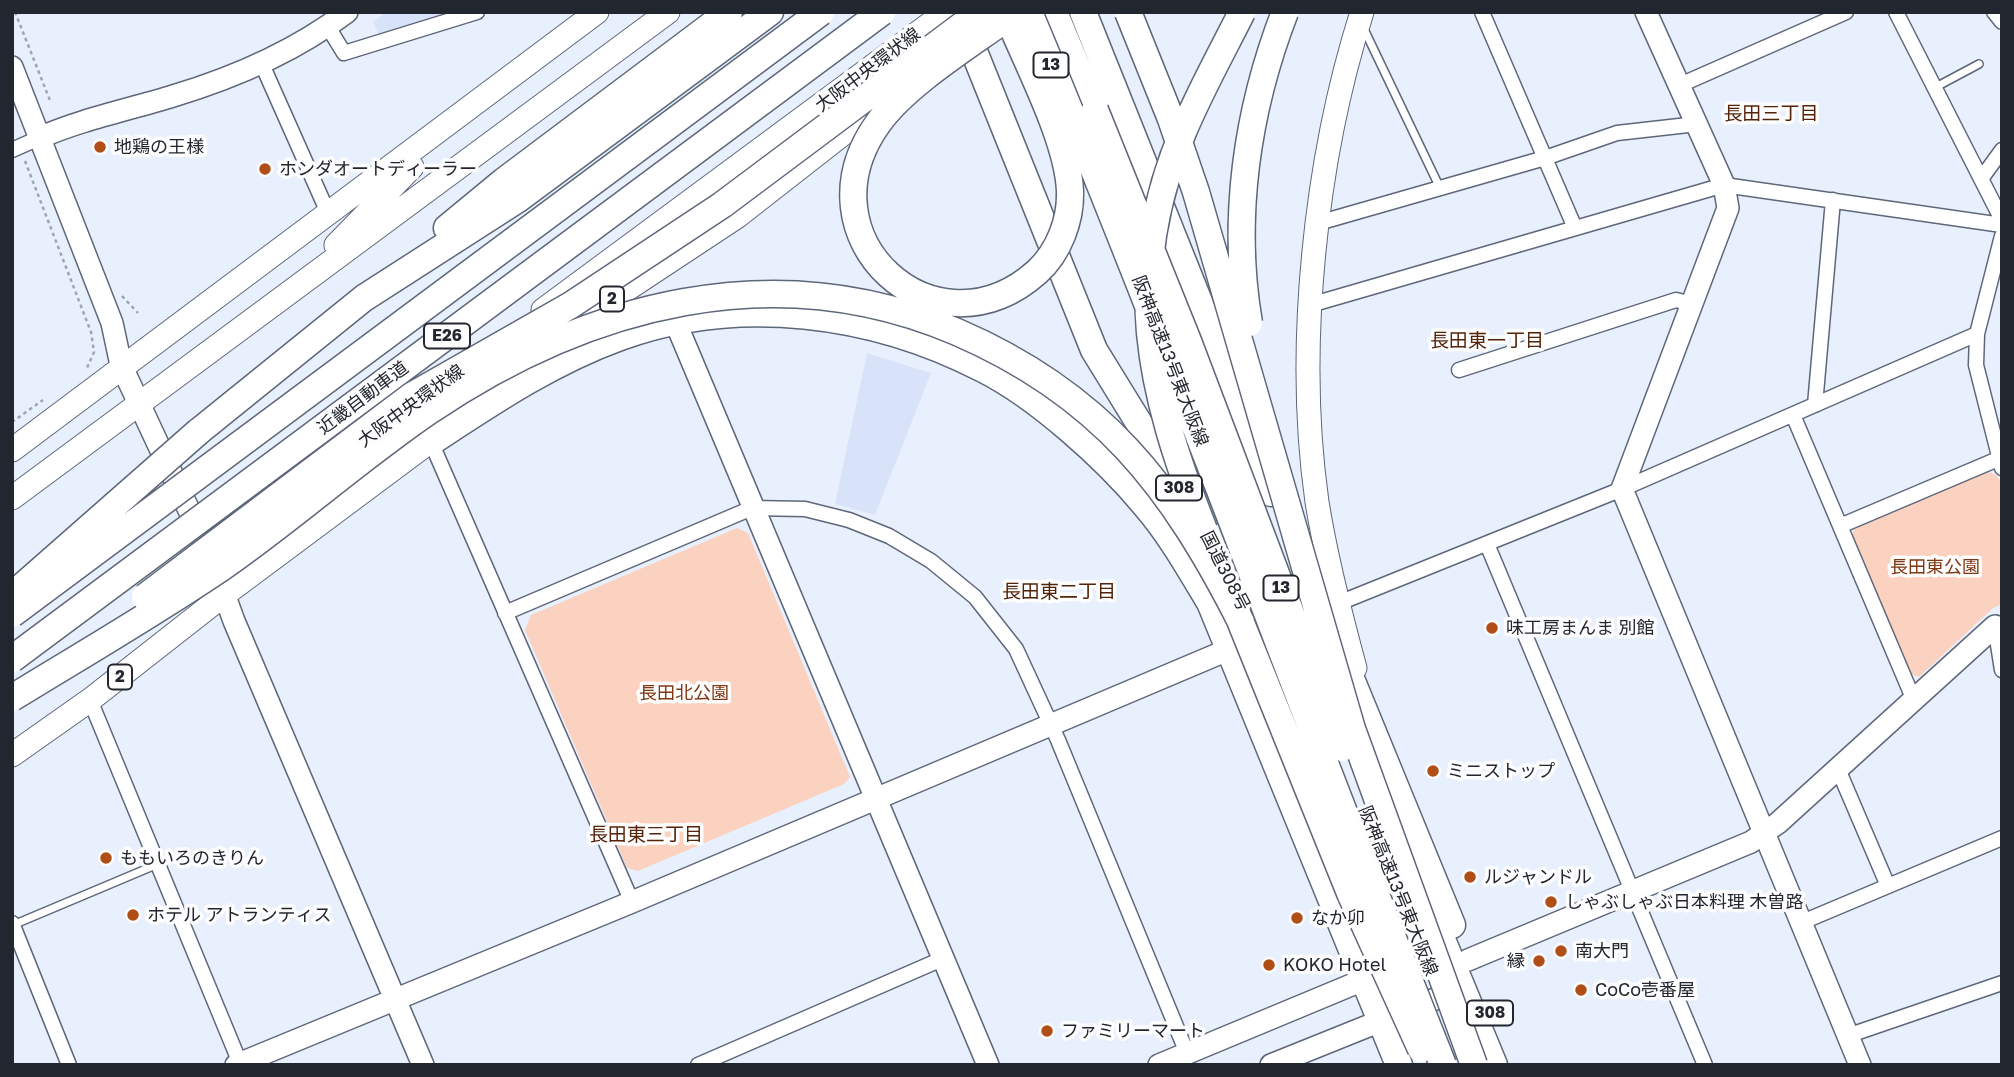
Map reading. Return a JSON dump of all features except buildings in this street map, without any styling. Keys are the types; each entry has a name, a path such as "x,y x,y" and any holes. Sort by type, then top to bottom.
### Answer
{"highway":[{"path":"12,595 198,432 504,181 729,12"},
{"path":"364,298 518,200 770,12"},
{"name":"近畿自動車道","path":"12,614 821,12"},
{"name":"近畿自動車道","path":"12,659 882,12"},
{"name":"国道308号","path":"958,12 1094,349 1202,526 1232,582 1394,966 1432,1065"},
{"path":"12,699 413,395 571,305 722,205 980,12"},
{"path":"1007,12 1011,25 1048,112 1067,168 1070,191 1065,224 1053,253 1042,267 1010,291 970,303 929,299 891,277 862,240 852,204 852,183 857,162 881,120 898,101 932,74 995,28 1005,20 1015,12"},
{"name":"阪神高速13号東大阪線","path":"1028,12 1168,354 1311,733 1444,1065"},
{"name":"阪神高速13号東大阪線","path":"1054,12 1183,328 1332,725 1468,1065"},
{"name":"308","path":"1083,12 1254,439 1330,607 1396,790 1513,1065"},
{"path":"1128,12 1171,119 1196,192 1295,536 1376,801 1474,1065"},
{"path":"1242,12 1183,133 1163,192 1149,273 1149,320 1160,405 1174,450 1241,622 1366,930 1408,1024 1432,1065"},
{"path":"1285,12 1260,87 1249,141 1242,251 1245,303 1254,352 1295,536"},
{"path":"12,699 220,569 395,436 459,391 588,328 672,302 718,296 810,296 890,310 941,325 1019,363 1095,417 1163,488 1191,528 1241,622"},
{"path":"431,442 533,376 622,336 675,321 740,313 820,316 899,332 985,369 1052,416 1145,505 1212,606"},
{"name":"308","path":"1094,349 1212,606 1399,1065"},
{"name":"308","path":"1254,439 1311,616 1494,1065"}],"main road":[{"path":"12,450 121,365 329,215 597,12"},
{"path":"12,498 668,12"},
{"name":"大阪中央環状線","path":"12,699 946,12"},
{"name":"2","path":"12,755 90,700 224,595 431,442 556,337 738,216 968,38 1007,12"},
{"path":"1330,607 1311,433 1310,305 1322,186 1361,16"},
{"path":"307,280 323,259 461,116"}],"street":[{"path":"12,150 64,127 176,95 261,62 328,27 347,12"},
{"path":"328,27 344,53 477,12"},
{"path":"1482,12 1575,228"},
{"path":"1646,12 1724,185 1728,208 1622,489 1762,835 1860,1065"},
{"path":"1680,85 1846,12"},
{"path":"1896,12 2002,223"},
{"path":"1994,12 2002,22"},
{"path":"261,62 329,215"},
{"path":"12,67 112,323 121,365 210,555 224,595 423,1065"},
{"path":"1318,223 1545,158 1618,133 1697,124"},
{"path":"1981,179 2002,150"},
{"path":"1310,305 1724,185 2002,223"},
{"path":"1815,405 1833,201"},
{"path":"1839,526 2000,463 1998,440 1976,365 1977,334 2002,236"},
{"path":"1460,370 1676,300 1692,304"},
{"path":"675,321 988,1065"},
{"path":"1330,607 1622,489 1977,334"},
{"path":"1793,415 1913,698"},
{"path":"431,442 632,902"},
{"path":"505,613 752,508 805,509 849,520 889,536 931,562 975,597 1016,649 1051,724 1187,1053"},
{"path":"1487,544 1704,1065"},
{"path":"1468,960 1762,835 1998,624"},
{"path":"1998,624 2002,670"},
{"path":"90,700 238,1064 632,902 1230,649"},
{"path":"1838,769 1888,886"},
{"path":"1800,923 2002,838"},
{"path":"13,924 69,1065"},
{"path":"1159,1065 1445,946 1468,960"},
{"path":"698,1065 942,959"},
{"path":"1271,1065 1462,988 1468,960"},
{"path":"1847,1036 2002,983"}],"lane":[{"path":"1361,16 1440,188"},
{"path":"1934,88 1979,64"},
{"path":"13,924 158,864"}],"path":[{"path":"15,12 51,103"},
{"path":"25,161 91,332 94,352 85,372"}],"shaded area":[{"path":"386,12 457,12 379,36 373,22"},
{"path":"867,353 931,373 875,515 835,504"}],"green space":[{"name":"長田東公園","path":"1988,472 1997,475 2002,486 2002,604 1993,608 1919,677 1908,673 1850,539 1855,528"},
{"name":"長田北公園","path":"737,528 748,533 850,777 844,784 638,871 627,868 525,630 531,615"}],"place":[{"name":"地鶏の王様","path":"100,147"},
{"name":"ホンダオートディーラー","path":"265,169"},
{"name":"味工房まんま 別館","path":"1492,628"},
{"name":"ミニストップ","path":"1433,771"},
{"name":"ももいろのきりん","path":"106,858"},
{"name":"ルジャンドル","path":"1470,877"},
{"name":"しゃぶしゃぶ日本料理 木曽路","path":"1551,902"},
{"name":"ホテル アトランティス","path":"133,915"},
{"name":"なか卯","path":"1297,918"},
{"name":"南大門","path":"1561,951"},
{"name":"縁","path":"1539,961"},
{"name":"KOKO Hotel","path":"1269,965"},
{"name":"CoCo壱番屋","path":"1581,990"},
{"name":"ファミリーマート","path":"1047,1031"}],"district":[{"name":"長田三丁目","path":"1771,114"},
{"name":"長田東一丁目","path":"1487,341"},
{"name":"長田東二丁目","path":"1059,592"},
{"name":"長田東三丁目","path":"646,835"}]}
